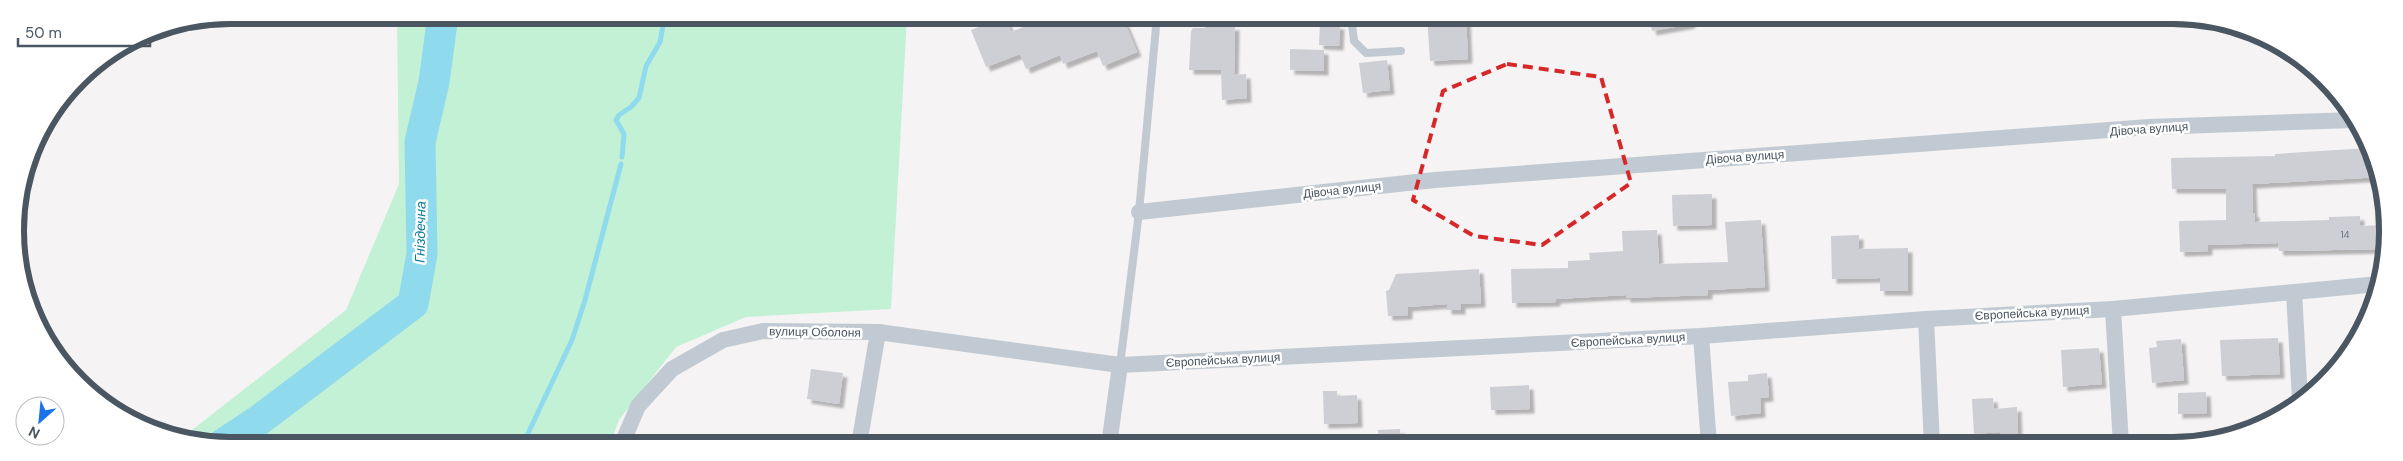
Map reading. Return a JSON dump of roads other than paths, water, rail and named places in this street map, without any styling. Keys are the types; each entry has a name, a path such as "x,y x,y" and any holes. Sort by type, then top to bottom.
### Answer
{"street":[{"name":"Дівоча вулиця","path":"1139,212 1445,180 2149,128 2347,120"},
{"name":"Європейська вулиця","path":"878,332 1120,365 1701,336 1926,319 2113,309 2372,285"},
{"path":"2294,292 2300,394"},
{"path":"2113,309 2120,437"},
{"path":"1926,319 1932,437"},
{"name":"вулиця Оболоня","path":"625,437 638,406 672,370 723,340 763,331 878,332"},
{"path":"860,437 878,332"},
{"path":"1701,336 1708,437"},
{"path":"1110,437 1120,365"}],"lane":[{"path":"1120,365 1139,212 1156,24"},
{"path":"1352,24 1354,41 1366,53 1401,51"}],"waterway":[{"name":"Гніздечна","path":"234,437 258,421 413,304 422,254 420,142 434,82 442,24"},
{"path":"622,157 624,134 616,120 619,115 631,107 639,98 646,66 660,42 663,24"},
{"path":"526,437 572,340 585,300 621,164"}]}
